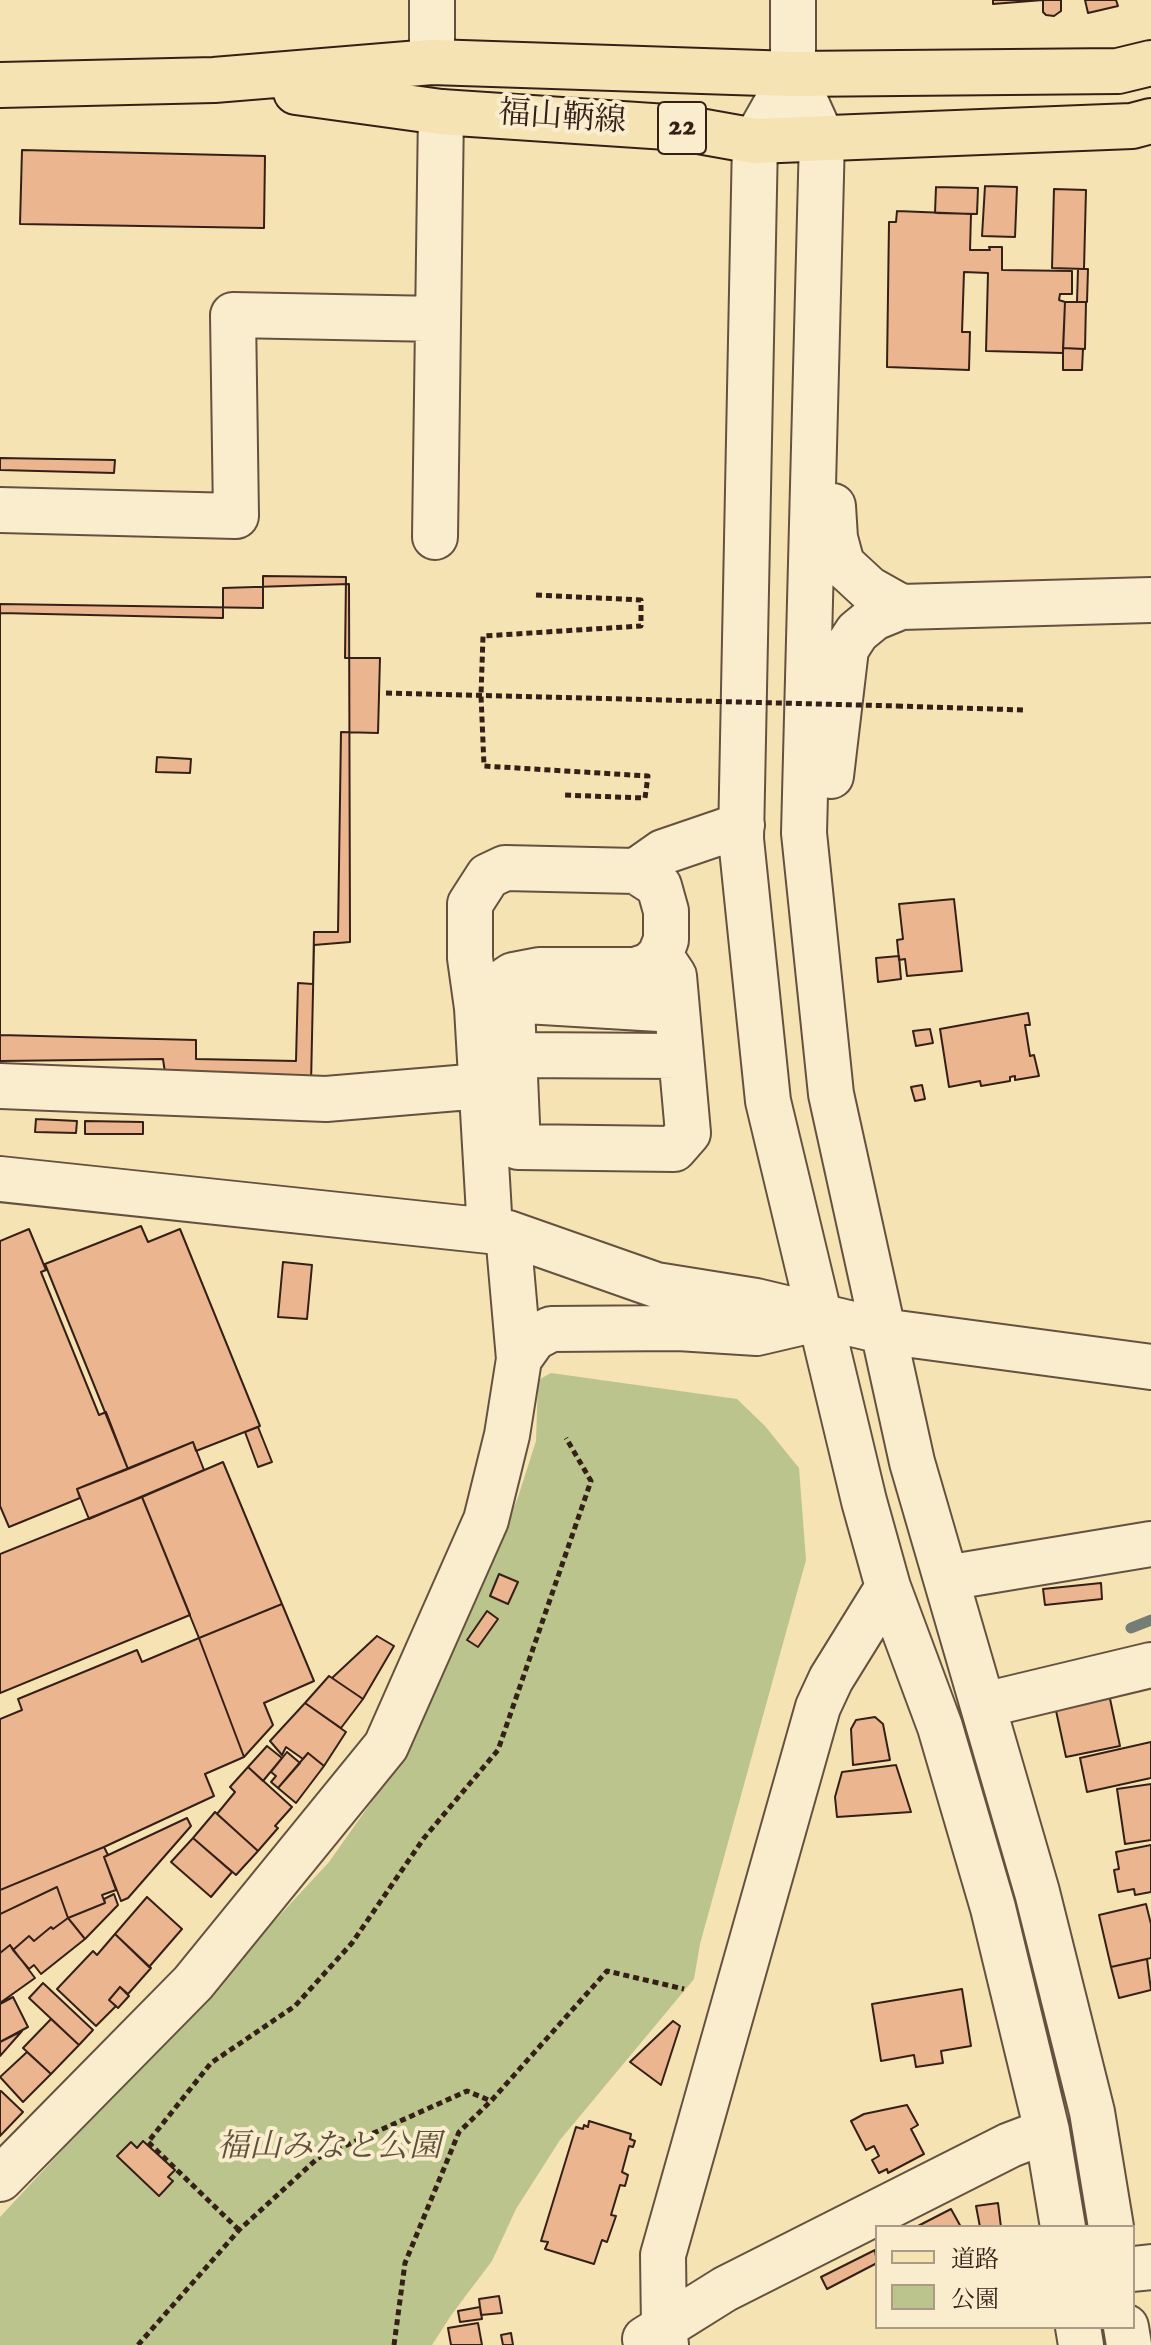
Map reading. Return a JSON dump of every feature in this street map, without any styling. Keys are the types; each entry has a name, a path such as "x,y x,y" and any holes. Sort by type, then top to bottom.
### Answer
{"main road":[{"name":"福山鞆線","path":"0,85 214,80 432,62 793,74 1118,71 1151,63"},
{"name":"福山鞆線","path":"214,80 441,112 682,128 755,141 1132,126 1151,121"}],"street":[{"path":"432,0 432,62"},
{"path":"793,0 793,74 822,138 804,833 831,1094 912,1462 1037,1892 1088,2098 1111,2225"},
{"path":"793,74 755,141 742,825 768,1101 864,1501 888,1587 940,1727 985,1878 1047,2131 1063,2225"},
{"path":"435,537 441,112"},
{"path":"0,510 236,516 233,315 438,319"},
{"path":"816,352 827,402 835,538 842,564 869,589 901,607"},
{"path":"809,880 824,829 846,649 857,632 874,618 901,607 1151,600"},
{"path":"636,871 663,852 742,825"},
{"path":"0,2179 193,1983 386,1746 486,1520 507,1435 519,1359 481,1086 477,1008 470,958 470,904 488,876 505,868 636,871 659,886 666,911 666,940 660,955 650,965 635,970 539,970 513,975 494,988 477,1008"},
{"path":"660,955 674,976 688,1133 674,1149 518,1147 512,1006 526,1001 676,1010"},
{"path":"514,1055 680,1056"},
{"path":"0,1086 326,1099 481,1086"},
{"path":"0,1179 499,1232 656,1285 756,1301 882,1331 1151,1367"},
{"path":"519,1359 534,1338 551,1329 678,1328 757,1333 821,1318"},
{"path":"946,1578 1151,1544"},
{"path":"655,2340 663,2255 818,1707 831,1679 888,1587"},
{"path":"984,1705 1151,1665"},
{"path":"655,2340 725,2289 1010,2145 1047,2131"}],"path":[{"path":"536,595 641,600 641,626 483,636 481,695 484,766 648,776 645,798 562,795"},
{"path":"386,693 1024,710"},
{"path":"239,2230 148,2142 211,2063 295,2006 352,1943 424,1838 498,1750 591,1481 566,1438"},
{"path":"394,2345 405,2263 459,2132 491,2101 607,1971 684,1989"},
{"path":"138,2345 239,2230 318,2158 467,2091 491,2101"}],"green space":[{"name":"福山みなと公園","path":"551,1373 737,1399 765,1426 799,1468 806,1560 700,1944 694,1979 560,2140 516,2209 492,2261 432,2345 0,2345 0,2217 329,1862 370,1804 462,1632 496,1553 536,1441 538,1380"}],"building":[{"path":"993,0 1043,0 993,4"},
{"path":"1043,0 1061,0 1061,11 1054,16 1046,15"},
{"path":"1085,0 1116,0 1118,6 1088,13"},
{"path":"22,150 265,156 264,228 20,224"},
{"path":"985,186 1017,187 1015,237 982,236"},
{"path":"936,187 978,188 977,214 935,213"},
{"path":"1054,189 1086,190 1084,269 1052,268"},
{"path":"897,211 971,214 970,250 1002,247 1002,270 1072,271 1072,294 1060,294 1059,300 1065,302 1063,353 986,351 988,273 964,272 962,332 970,332 969,370 887,367 889,222 896,222"},
{"path":"1078,269 1088,269 1087,302 1077,302"},
{"path":"1065,302 1086,302 1085,349 1063,348"},
{"path":"1063,348 1083,349 1082,370 1063,370"},
{"path":"0,458 115,460 114,473 0,470"},
{"path":"263,576 346,577 345,658 380,658 378,733 341,732 338,932 314,932 313,984 298,983 296,1061 196,1059 196,1040 0,1035 0,604 263,608","holes":["157,757 191,759 190,773 156,772"]},
{"path":"349,584 350,942 314,945 311,1084 166,1080 163,1059 0,1061 0,613 223,618 223,588"},
{"path":"954,899 962,971 907,976 905,959 899,960 897,940 903,939 899,904"},
{"path":"899,956 901,979 878,982 876,958"},
{"path":"1028,1013 1030,1025 1025,1025 1030,1056 1034,1055 1039,1076 1015,1080 1015,1076 1010,1077 1010,1081 981,1086 980,1081 949,1087 940,1029"},
{"path":"930,1029 933,1043 916,1046 913,1031"},
{"path":"922,1085 925,1099 915,1101 911,1087"},
{"path":"36,1119 77,1121 76,1133 35,1132"},
{"path":"85,1121 143,1122 143,1134 85,1134"},
{"path":"141,1226 148,1242 180,1229 260,1426 196,1451 193,1442 128,1469 45,1264"},
{"path":"29,1229 46,1270 41,1272 99,1415 106,1412 128,1469 77,1489 80,1498 9,1527 0,1506 0,1241"},
{"path":"283,1262 312,1265 307,1319 278,1317"},
{"path":"258,1427 272,1462 258,1467 245,1432"},
{"path":"193,1442 204,1470 89,1519 77,1489"},
{"path":"223,1462 282,1604 199,1638 142,1497"},
{"path":"142,1497 190,1615 0,1693 0,1554"},
{"path":"499,1574 518,1582 508,1604 490,1596"},
{"path":"1101,1583 1102,1599 1045,1605 1043,1589"},
{"path":"282,1604 314,1681 264,1703 273,1725 244,1757 199,1638"},
{"path":"487,1611 498,1619 478,1647 467,1640"},
{"path":"377,1636 394,1646 363,1699 332,1678"},
{"path":"199,1638 244,1757 205,1774 214,1796 104,1847 0,1890 0,1719 22,1710 18,1699 137,1650 142,1662"},
{"path":"329,1676 363,1699 341,1728 305,1703"},
{"path":"1109,1694 1120,1746 1066,1757 1055,1706"},
{"path":"305,1703 346,1732 324,1766 308,1753 303,1759 286,1747 282,1755 270,1741"},
{"path":"875,1717 883,1724 890,1760 853,1765 851,1729 856,1720"},
{"path":"1151,1742 1151,1778 1087,1792 1080,1758"},
{"path":"267,1746 282,1758 263,1781 248,1767"},
{"path":"287,1752 300,1763 278,1788 271,1782 276,1776 271,1772"},
{"path":"308,1753 324,1766 296,1803 278,1788"},
{"path":"896,1765 911,1812 837,1817 835,1797 842,1772"},
{"path":"248,1767 292,1807 258,1851 217,1814 235,1792 230,1787"},
{"path":"1151,1784 1151,1840 1125,1844 1117,1789"},
{"path":"215,1812 258,1851 236,1875 193,1838"},
{"path":"187,1818 191,1826 128,1898 121,1901 104,1857"},
{"path":"193,1838 232,1872 211,1897 171,1862"},
{"path":"1151,1845 1151,1892 1135,1895 1134,1889 1118,1892 1114,1870 1119,1869 1116,1852"},
{"path":"104,1847 108,1855 104,1857 116,1890 102,1895 105,1903 68,1918 57,1887 0,1914 0,1890"},
{"path":"57,1887 68,1918 34,1941 29,1936 13,1950 10,1945 0,1953 0,1914"},
{"path":"114,1894 118,1905 85,1939 68,1918 105,1903 104,1899"},
{"path":"147,1897 182,1929 149,1967 115,1934"},
{"path":"1146,1904 1151,1924 1151,1958 1111,1967 1099,1915"},
{"path":"68,1918 85,1939 41,1974 34,1965 29,1969 13,1950 29,1936 34,1941"},
{"path":"115,1934 151,1968 128,1994 120,1987 109,2000 116,2006 96,2026 57,1989 93,1951 97,1955"},
{"path":"10,1945 35,1978 0,2003 0,1953"},
{"path":"1147,1959 1151,1990 1119,1998 1111,1967"},
{"path":"43,1983 93,2030 79,2045 29,1998"},
{"path":"120,1987 129,1996 118,2008 109,2000"},
{"path":"962,1989 971,2046 941,2051 943,2063 916,2067 914,2055 881,2061 872,2004"},
{"path":"13,1997 28,2027 0,2042 0,2004"},
{"path":"51,2019 79,2045 51,2074 23,2048"},
{"path":"673,2021 680,2026 661,2085 630,2062"},
{"path":"22,2031 0,2056 0,2042"},
{"path":"27,2052 51,2074 23,2102 0,2077"},
{"path":"0,2091 23,2112 0,2136"},
{"path":"907,2105 918,2125 911,2129 924,2154 888,2173 887,2169 879,2173 872,2160 879,2156 874,2146 866,2150 851,2121 864,2114"},
{"path":"589,2121 631,2134 630,2139 635,2141 633,2147 629,2146 622,2172 628,2175 625,2186 620,2185 611,2215 616,2216 607,2242 602,2240 594,2264 545,2249 548,2242 541,2241 576,2127 588,2127"},
{"path":"143,2141 175,2170 168,2177 173,2181 159,2196 117,2156 131,2142 137,2148"},
{"path":"998,2203 1001,2225 980,2225 976,2206"},
{"path":"951,2209 960,2225 920,2225"},
{"path":"875,2250 875,2264 827,2289 821,2277"},
{"path":"499,2296 502,2313 481,2315 479,2299"},
{"path":"480,2307 482,2319 460,2322 458,2311"},
{"path":"478,2323 482,2345 451,2345 448,2328"},
{"path":"511,2333 513,2345 503,2345 501,2335"}],"waterway":[{"path":"1131,1628 1151,1620"}]}
